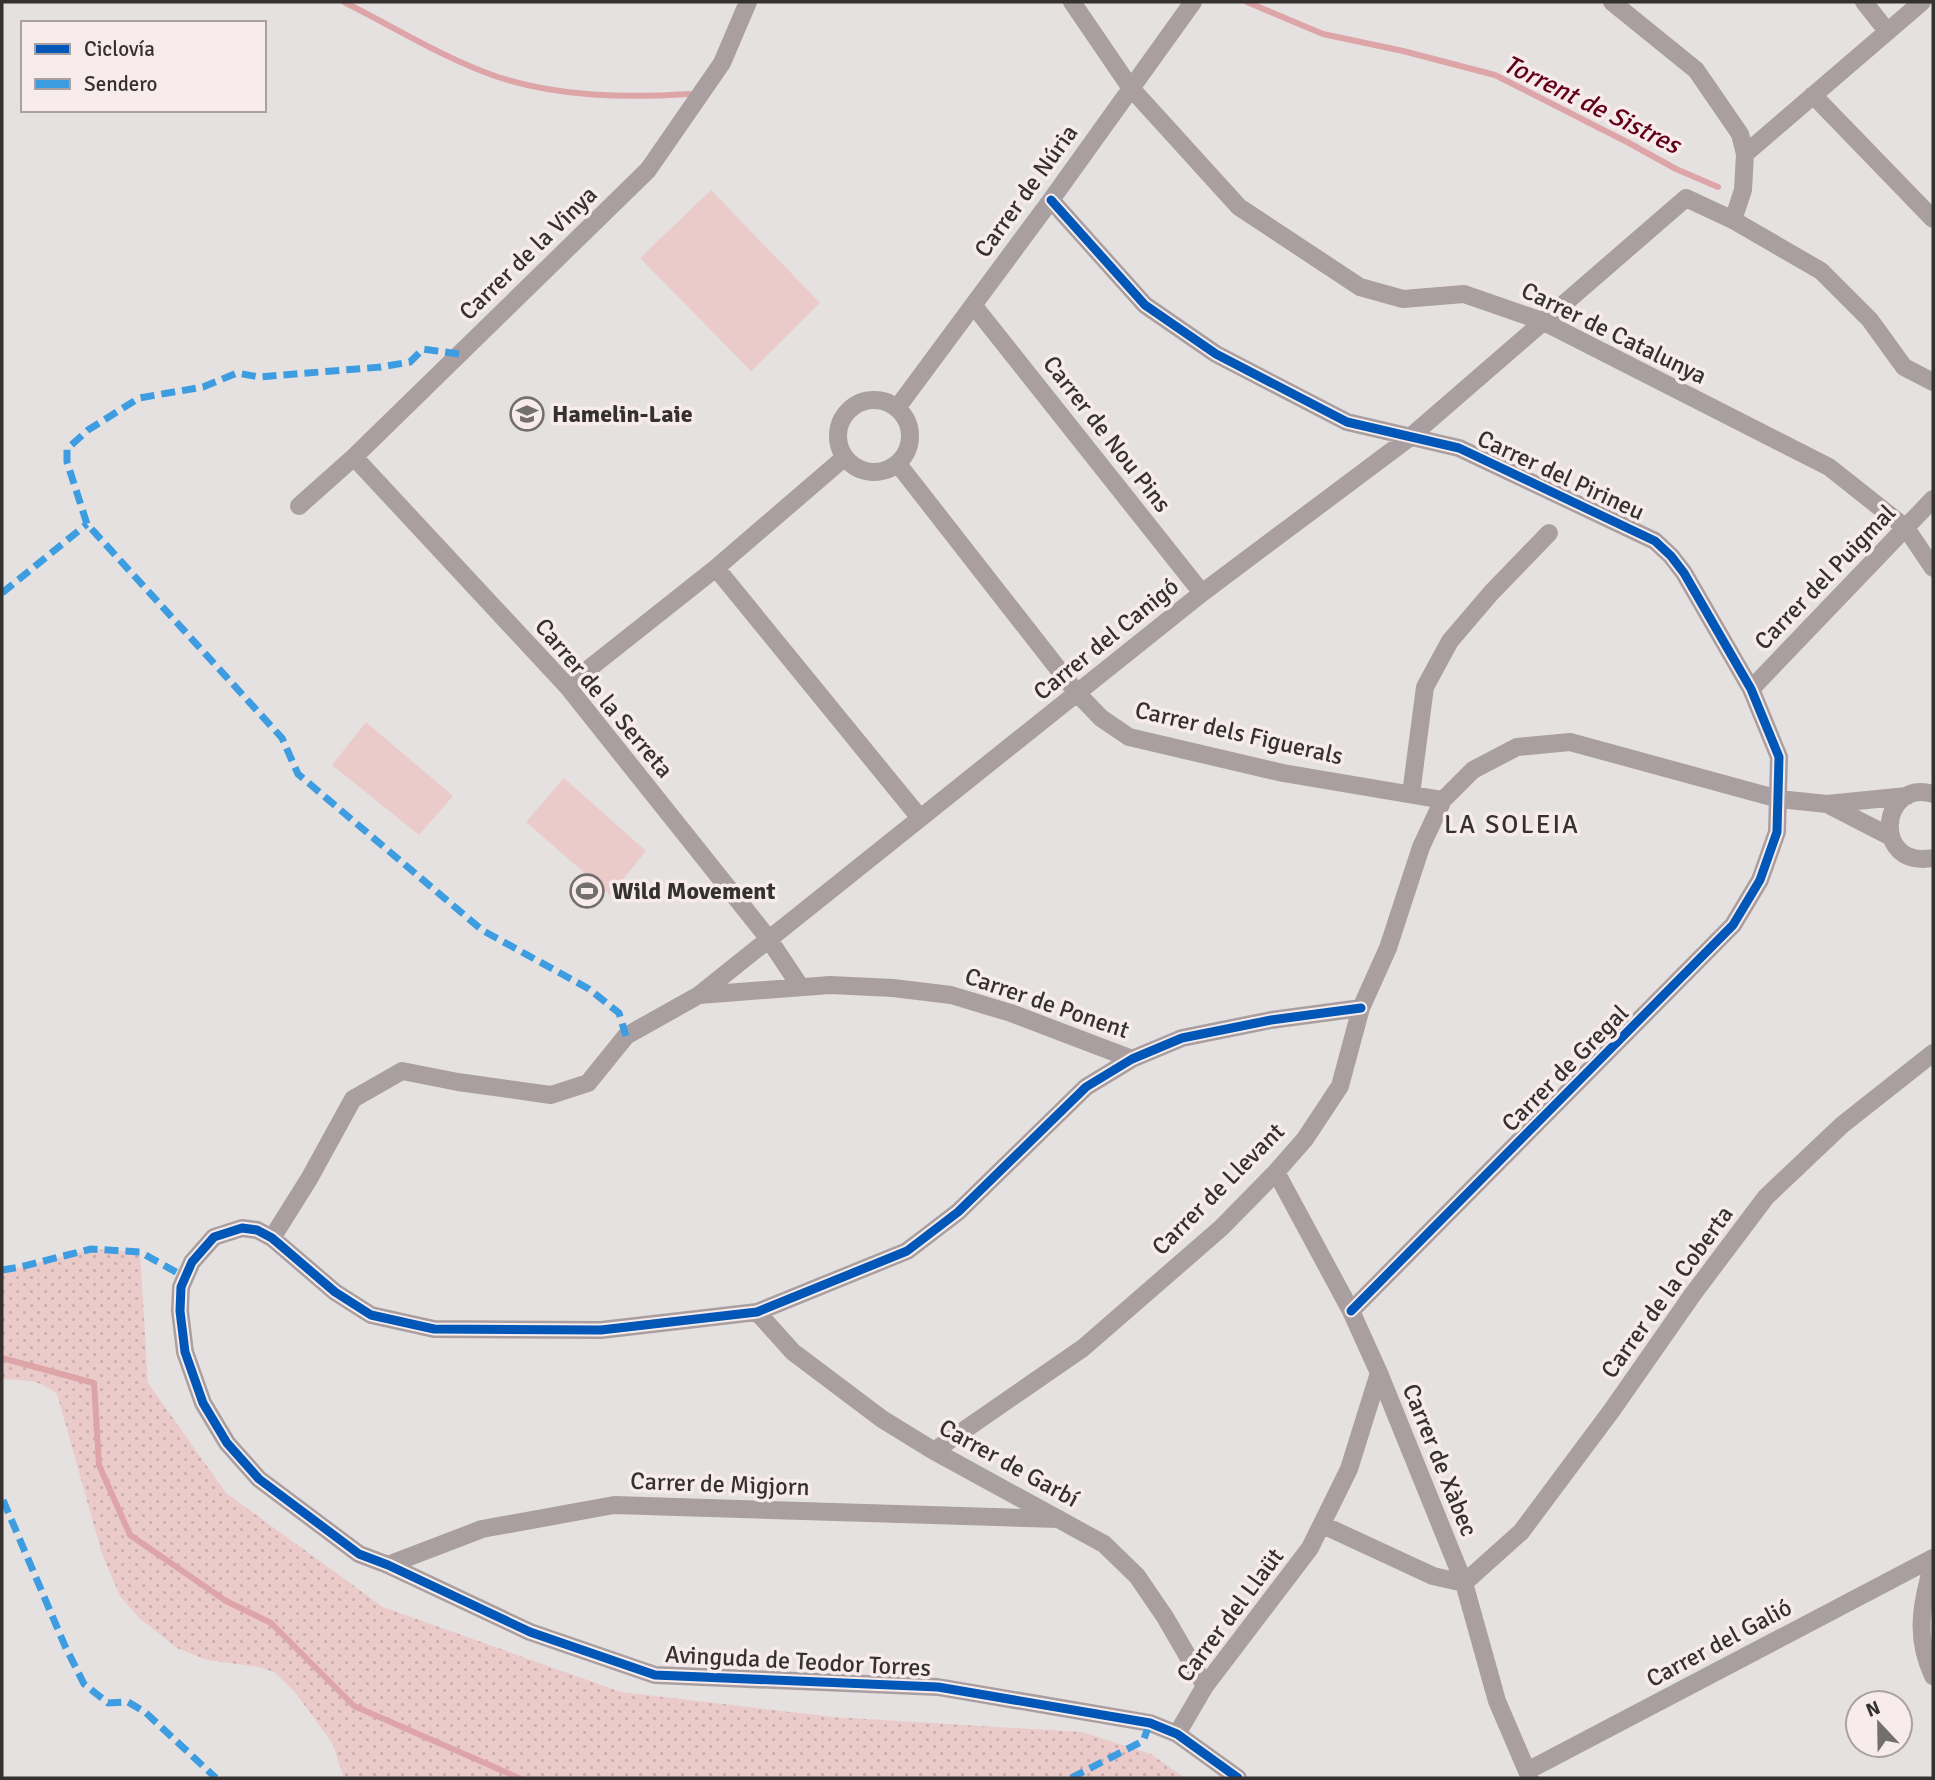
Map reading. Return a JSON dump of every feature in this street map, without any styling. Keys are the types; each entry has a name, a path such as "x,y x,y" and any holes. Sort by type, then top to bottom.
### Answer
{"street":[{"name":"Carrer de la Vinya","path":"299,506 354,457 648,170 722,62 748,2"},
{"path":"1072,2 1130,87"},
{"name":"Carrer de Núria","path":"897,408 1051,201 1193,2"},
{"path":"1612,2 1696,70 1740,134 1745,154 1743,190 1733,220"},
{"path":"1864,2 1887,31"},
{"path":"1745,154 1922,2"},
{"name":"Carrer de Catalunya","path":"1130,87 1239,207 1360,287 1403,299 1464,294 1542,321 1829,467 1906,528 1933,568"},
{"path":"1813,95 1933,219"},
{"path":"1542,321 1686,198 1733,220 1821,271 1870,320 1904,367 1933,382"},
{"name":"Carrer del Pirineu","path":"1051,201 1145,305 1216,354 1346,422 1459,448 1655,541 1684,573 1751,689 1779,757 1779,799"},
{"name":"Carrer de Nou Pins","path":"974,306 1202,593"},
{"name":"Carrer del Canigó","path":"699,995 1202,593 1409,438 1542,321"},
{"path":"877,400 897,408 904,416 910,433 908,450 898,464 885,471 862,471 845,457 839,447 840,424 855,406 866,401 877,400"},
{"name":"Carrer de la Serreta","path":"354,457 567,686 768,938 800,986"},
{"path":"567,686 716,568 845,457"},
{"name":"Carrer dels Figuerals","path":"898,464 1077,693 1101,718 1129,737 1283,773 1443,800"},
{"name":"Carrer del Puigmal","path":"1751,689 1933,499"},
{"path":"1411,794 1425,687 1450,641 1491,593 1549,533"},
{"path":"716,568 920,818"},
{"name":"Carrer de Llevant","path":"934,1451 1083,1348 1221,1228 1305,1139 1340,1086 1361,1008 1388,948 1421,847 1443,800 1473,770 1517,747 1570,742 1779,799"},
{"path":"1891,837 1889,823 1898,803 1917,792 1932,793"},
{"path":"1779,799 1827,804 1907,796"},
{"name":"Carrer de Gregal","path":"1351,1311 1733,925 1760,880 1777,832 1779,799"},
{"path":"1827,804 1891,837 1902,852 1930,862"},
{"name":"Carrer de Ponent","path":"272,1237 354,1100 402,1071 551,1095 588,1083 626,1036 699,995 800,986 893,988 951,995 1011,1013 1132,1059"},
{"path":"272,1237 335,1292 371,1315 434,1329 601,1330 757,1312 906,1251 958,1212 1086,1087 1132,1059 1182,1038 1272,1020 1361,1008"},
{"name":"Carrer de la Coberta","path":"1464,1583 1521,1532 1766,1197 1842,1125 1933,1053"},
{"name":"Carrer de Xàbec","path":"1276,1172 1351,1311 1379,1373 1464,1583 1497,1701 1528,1775"},
{"name":"Avinguda de Teodor Torres","path":"272,1237 257,1230 242,1228 214,1237 192,1262 181,1287 180,1311 184,1352 209,1413 227,1443 259,1479 359,1554 530,1632 655,1675 938,1687 1150,1723 1177,1734 1238,1778"},
{"name":"Carrer de Garbí","path":"757,1312 793,1352 882,1419 934,1451 1104,1544 1137,1576 1165,1617 1205,1686"},
{"name":"Carrer del Llaüt","path":"1177,1734 1205,1686 1310,1548 1323,1525 1349,1469 1379,1373"},
{"name":"Carrer de Migjorn","path":"388,1565 482,1529 614,1505 1059,1519"},
{"path":"1323,1525 1433,1576 1464,1583"},
{"path":"1933,1560 1924,1597 1920,1631 1924,1656 1933,1676"},
{"name":"Carrer del Galió","path":"1528,1775 1933,1560"}],"shaded area":[{"path":"711,190 820,303 751,371 640,258"},
{"path":"366,722 453,796 419,835 332,765"},
{"path":"564,778 646,851 610,895 526,822"},
{"path":"91,1249 140,1252 148,1383 226,1493 383,1607 621,1692 833,1717 1082,1732 1151,1754 1185,1778 344,1778 333,1745 295,1692 274,1672 259,1667 207,1660 177,1648 139,1618 120,1596 102,1554 57,1394 37,1383 2,1379 2,1272"}],"waterway":[{"name":"Torrent de Sistres","path":"344,2 478,70 521,84 593,94 689,94"},
{"name":"Torrent de Sistres","path":"1247,2 1323,34 1495,75 1676,169 1718,187"},
{"path":"2,1358 94,1383 99,1465 130,1535 226,1601 271,1623 354,1706 519,1778"}],"marked path":[{"path":"459,354 423,349 410,362 381,367 259,377 237,373 203,387 139,398 88,430 67,449 67,462 87,524 282,738 298,774 482,930 589,989 619,1013 626,1036"},
{"path":"2,593 87,524"},
{"path":"2,1270 91,1249 140,1252 185,1277"},
{"path":"3,1500 84,1684 108,1703 128,1702 145,1712 216,1778"},
{"path":"1071,1778 1143,1741 1150,1723"}],"cycle path":[{"path":"1051,200 1145,305 1216,354 1347,422 1459,448 1655,541 1684,573 1751,689 1779,757 1777,832 1760,880 1733,925 1351,1311"},
{"path":"1238,1778 1177,1734 1150,1723 938,1687 655,1675 530,1632 359,1554 259,1479 227,1443 203,1403 185,1352 180,1311 181,1287 192,1262 214,1237 242,1228 257,1230 272,1238 335,1292 371,1315 434,1329 601,1330 757,1312 907,1251 958,1212 1086,1087 1132,1059 1182,1038 1271,1020 1361,1008"}],"place":[{"name":"Hamelin-Laie","path":"527,414"},
{"name":"Wild Movement","path":"587,891"}],"district":[{"name":"LA SOLEIA","path":"1512,824"}]}
